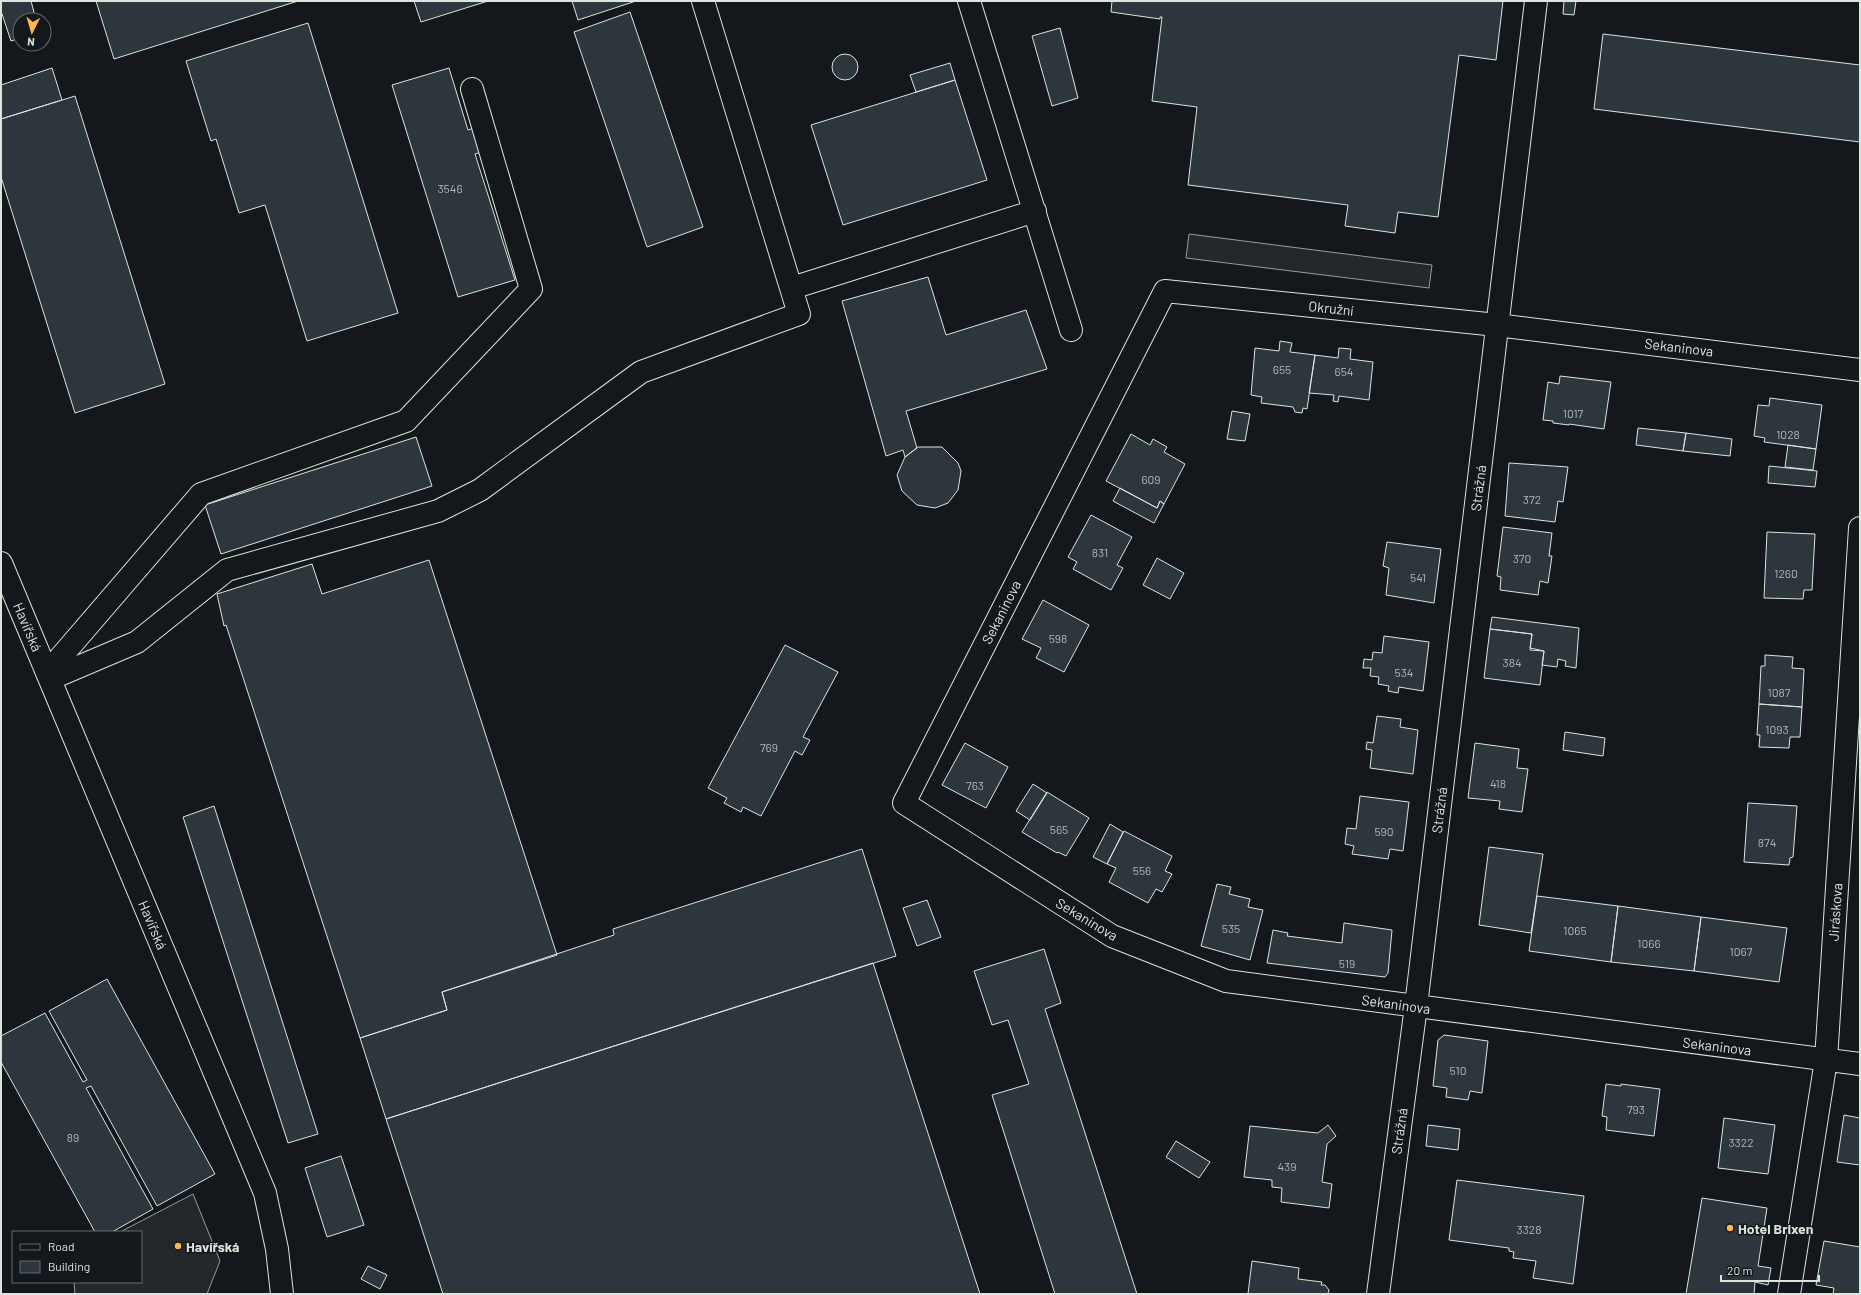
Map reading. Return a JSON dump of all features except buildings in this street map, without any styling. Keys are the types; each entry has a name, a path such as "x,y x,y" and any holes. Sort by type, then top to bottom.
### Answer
{"street":[{"path":"49,676 137,642 227,570 438,511 480,490 641,372 799,314 703,1"},
{"path":"969,1 1071,330"},
{"name":"Strážná","path":"1378,1294 1416,1006 1536,1"},
{"path":"49,676 201,494 406,421 531,289 472,89"},
{"path":"792,288 1035,211"},
{"name":"Okružní","path":"1165,291 1497,325"},
{"name":"Sekaninova","path":"1165,291 904,803 1112,936 1226,981 1860,1064"},
{"name":"Sekaninova","path":"1497,325 1860,370"},
{"name":"Jiráskova","path":"1789,1294 1826,1060 1860,528"},
{"name":"Havířská","path":"1,563 265,1192 277,1249 282,1294"}],"shaded area":[{"path":"1189,234 1432,265 1429,288 1186,258"},
{"name":"Havířská","path":"193,1194 220,1261 207,1294 75,1294 74,1283 142,1283 142,1231 122,1231"}],"place":[{"name":"Hotel Brixen","path":"1730,1228"},
{"name":"Havířská","path":"178,1246"}]}
